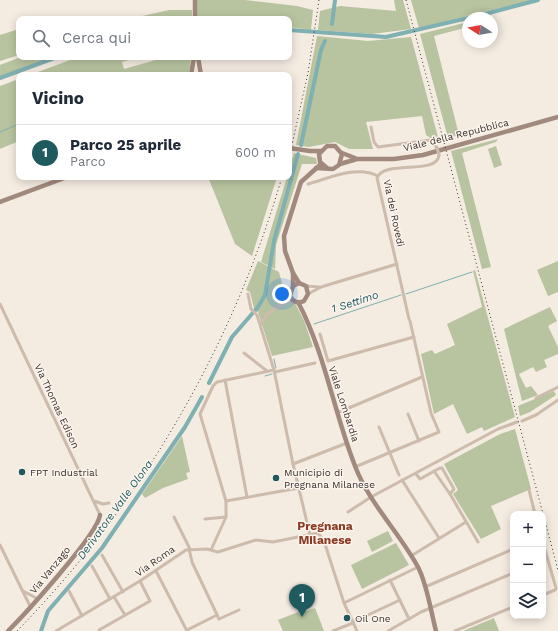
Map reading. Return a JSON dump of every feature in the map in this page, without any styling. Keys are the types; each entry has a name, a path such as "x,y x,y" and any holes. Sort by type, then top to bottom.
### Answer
{"street":[{"path":"195,0 195,16"},
{"path":"192,72 194,60"},
{"path":"198,60 200,72"},
{"name":"Viale della Repubblica","path":"340,164 357,159 394,159 423,154 558,118"},
{"name":"Via dei Rovedi","path":"371,127 374,142 378,147 431,140 437,148 439,155 439,159 435,163 386,170 380,173 377,181 422,377 431,413 439,432 419,440"},
{"path":"292,148 321,151 331,145 338,148 342,153 340,164 332,169 316,168"},
{"path":"310,151 319,158 321,164 327,168"},
{"path":"319,158 321,151"},
{"name":"Viale della Repubblica","path":"342,153 357,159"},
{"path":"321,164 301,182 284,236 286,251 293,273 299,283 306,286 321,287"},
{"path":"308,184 352,172 368,172 378,176"},
{"path":"0,202 59,180"},
{"path":"260,326 266,315 286,302 304,301 308,294 321,287 397,264"},
{"path":"293,273 293,286 290,296 296,302"},
{"path":"293,286 299,283"},
{"path":"306,286 308,294"},
{"path":"248,294 252,310 255,313 260,326 274,371 298,488 310,535"},
{"name":"Viale Lombardia","path":"304,301 304,314"},
{"name":"Viale Lombardia","path":"296,302 304,314 355,467 371,497 418,567 436,631"},
{"name":"Via Thomas Edison","path":"0,304 100,515"},
{"path":"320,334 328,361 414,337"},
{"path":"244,353 267,371"},
{"path":"211,550 226,517 226,501 200,414 215,384 224,380 315,363"},
{"path":"337,412 422,377"},
{"path":"224,380 247,497"},
{"path":"536,398 558,387"},
{"path":"522,421 536,415 558,400"},
{"path":"355,467 390,454 419,440 408,414"},
{"path":"348,512 402,480 416,474 498,429 516,422"},
{"path":"379,427 399,474"},
{"path":"293,464 347,443"},
{"path":"416,474 420,479 440,468 443,469 454,489 450,494"},
{"path":"434,471 450,494 478,542"},
{"path":"402,480 439,538"},
{"path":"226,501 298,488"},
{"path":"529,490 534,511"},
{"path":"94,501 103,504 109,503"},
{"name":"Via Vanzago","path":"8,631 31,608 96,526 100,515"},
{"path":"174,517 190,549 192,562 219,618 239,610"},
{"path":"205,519 226,517"},
{"path":"411,556 466,522"},
{"name":"Via Roma","path":"56,631 140,582 183,551 190,549 211,550 218,552 256,540 273,542 319,533 326,546 344,603"},
{"path":"0,545 31,608"},
{"path":"544,547 555,590 546,594"},
{"path":"424,587 510,551"},
{"path":"102,555 123,592"},
{"path":"92,566 110,599"},
{"path":"358,631 344,603 418,567"},
{"path":"156,570 187,630 217,615"},
{"path":"388,631 430,608 510,574"},
{"path":"390,580 409,619"},
{"path":"99,630 150,601 140,582"},
{"path":"22,590 38,599"},
{"path":"69,591 82,616"},
{"path":"114,596 125,615"},
{"path":"333,631 400,600"},
{"path":"455,631 510,608"}],"green space":[{"path":"197,0 245,0 297,6 313,10 311,30 292,27 292,16 197,16"},
{"path":"394,0 403,0 411,29 372,34 318,30 320,11 340,6 396,11"},
{"path":"411,0 533,0 484,12 462,12 462,17 419,28"},
{"path":"169,10 192,10 192,16 142,16"},
{"path":"462,24 462,29 434,36 459,135 448,138 420,34"},
{"path":"16,30 16,56 0,61 0,35"},
{"path":"317,36 368,41 411,37 438,137 438,143 426,135 422,116 366,122 373,149 349,149 335,142 309,147 296,145"},
{"path":"16,59 44,60 0,77 0,65"},
{"path":"70,60 129,60 122,62 124,69 156,60 191,60 189,72 38,72"},
{"path":"16,80 16,142 0,149 0,86"},
{"path":"498,139 496,142 462,153 491,267 482,269 451,151"},
{"path":"496,146 502,165 494,168 488,149"},
{"path":"294,153 316,158 317,164 302,164 276,245 275,269 261,262 286,180 292,180 292,160"},
{"path":"209,180 276,180 252,256 235,244"},
{"path":"258,261 279,272 284,291 296,305 305,323 313,347 272,356 258,312 254,308 250,292 246,290"},
{"path":"558,261 558,292 548,296 537,270"},
{"path":"475,270 515,417 484,431 482,427 467,434 453,404 434,414 421,354 432,350 435,354 455,345 447,324 482,307 473,271"},
{"path":"550,307 557,321 548,326 558,347 558,354 544,360 547,367 536,372 533,367 519,374 526,388 531,386 538,395 522,401 504,329"},
{"path":"554,391 556,395 530,412 520,416 518,406"},
{"path":"515,429 531,489 491,506 501,529 481,539 453,494 458,490 444,464 500,434"},
{"path":"182,436 190,472 186,473 188,479 163,488 145,498 142,494"},
{"path":"388,531 393,541 372,552 367,541"},
{"path":"396,543 409,565 362,589 351,565"},
{"path":"315,608 324,631 283,631 278,620 298,612 299,614"},
{"path":"494,618 499,631 463,631"}],"waterway":[{"name":"Derivatore Valle Olona","path":"332,24 335,0"},
{"path":"493,12 538,0"},
{"path":"292,30 386,37 462,19"},
{"name":"Derivatore Valle Olona","path":"301,145 321,50 325,41"},
{"path":"16,72 49,60"},
{"path":"0,78 16,72"},
{"path":"0,132 16,125"},
{"name":"Derivatore Valle Olona","path":"292,176 298,154"},
{"name":"Derivatore Valle Olona","path":"209,383 232,337 258,307 265,295 274,241 291,180"},
{"name":"1 Settimo","path":"406,294 472,272"},
{"name":"1 Settimo","path":"314,324 401,295"},
{"name":"1 Settimo","path":"274,359 276,368"},
{"name":"1 Settimo","path":"265,376 272,374"},
{"name":"Derivatore Valle Olona","path":"41,631 48,611 102,548 185,427 202,397"}],"railway":[{"path":"292,145 308,73 319,0"},
{"path":"406,0 558,570"},
{"path":"17,631 62,582 104,531 142,477 177,420 209,362 237,302 261,240 281,180"}],"place":[{"name":"FPT Industrial","path":"22,472"},
{"name":"Municipio di Pregnana Milanese","path":"276,478"},
{"name":"Parco 25 aprile","path":"302,617"},
{"name":"Oil One","path":"347,618"}],"district":[{"name":"Pregnana Milanese","path":"325,533"}]}
